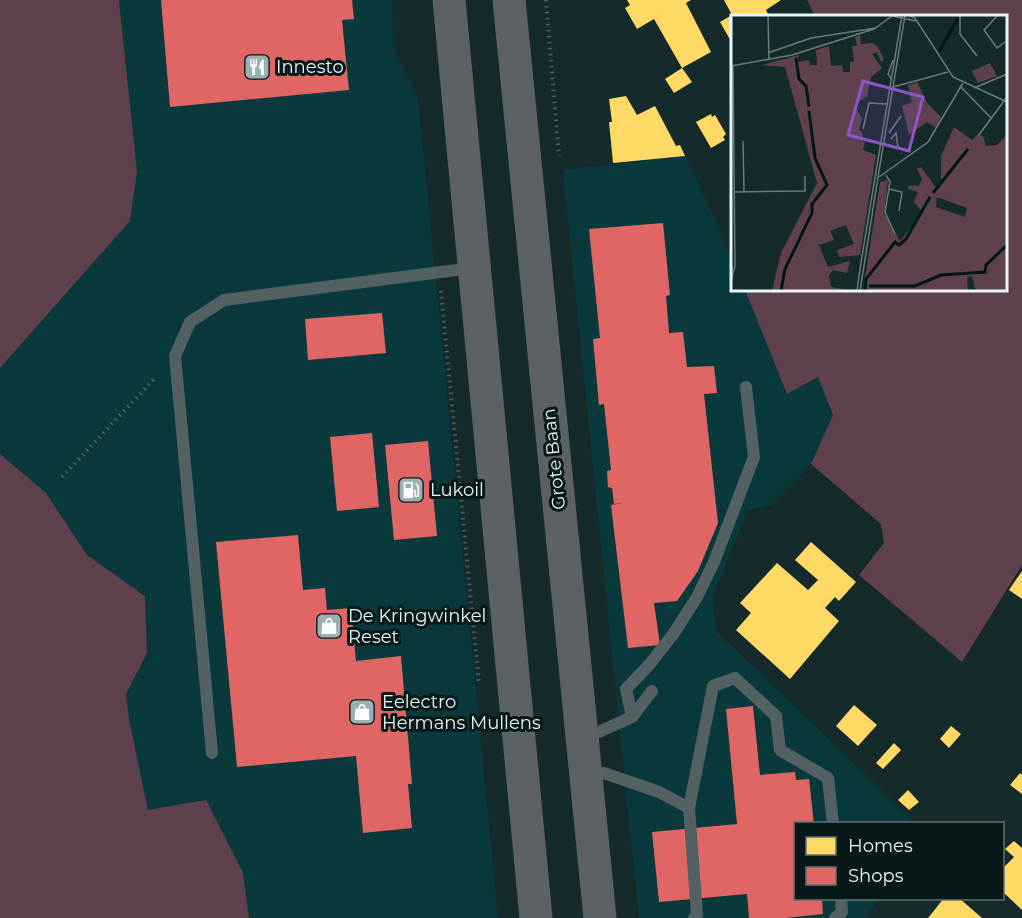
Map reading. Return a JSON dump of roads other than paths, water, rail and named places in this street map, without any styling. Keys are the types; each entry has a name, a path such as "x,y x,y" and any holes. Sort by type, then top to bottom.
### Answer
{"main road":[{"path":"449,0 536,918"},
{"name":"Grote Baan","path":"508,0 600,918"}],"lane":[{"path":"212,753 175,356 190,322 224,300 473,268"},
{"path":"632,717 626,688 649,665 674,633 697,597 714,561 754,457 746,387"},
{"path":"697,917 689,807 713,686 735,678 776,716 780,750 828,778 833,822"},
{"path":"582,739 632,717 652,691"},
{"path":"586,776 604,773 659,792 689,807"},
{"path":"835,918 842,912 841,900"}],"place":[{"name":"Innesto","path":"257,67"},
{"name":"Lukoil","path":"411,490"},
{"name":"De Kringwinkel Reset","path":"329,626"},
{"name":"Eelectro Hermans Mullens","path":"362,712"}]}
